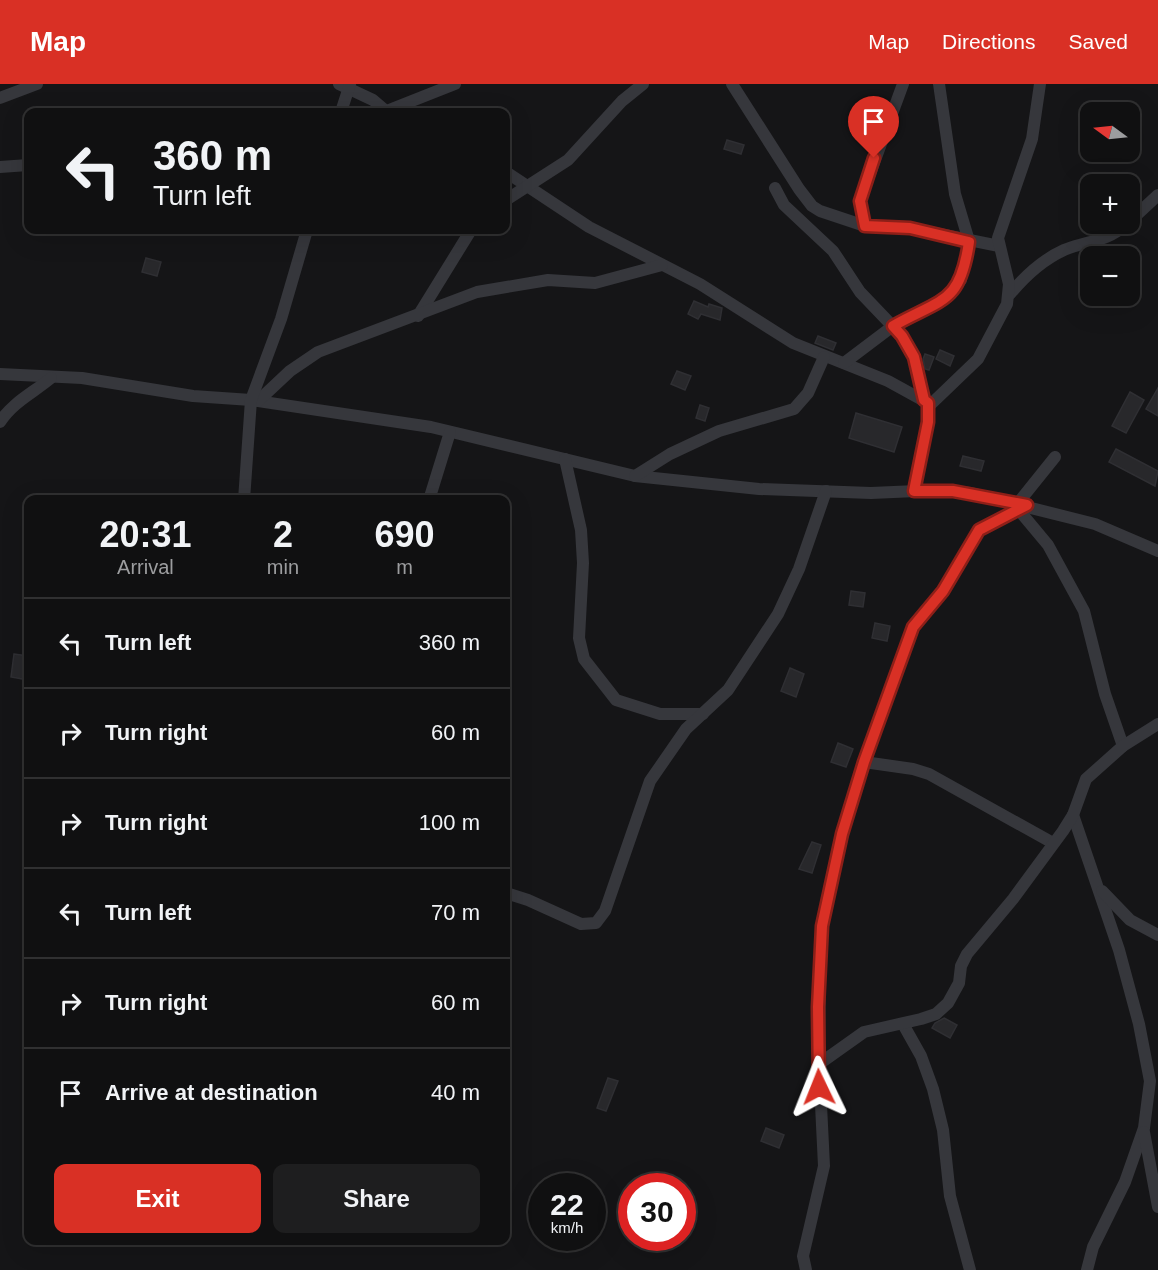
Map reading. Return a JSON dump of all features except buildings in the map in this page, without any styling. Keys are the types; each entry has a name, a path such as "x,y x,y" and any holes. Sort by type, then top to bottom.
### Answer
{"street":[{"path":"0,98 37,84"},
{"path":"396,108 454,84"},
{"path":"510,197 568,160 622,100 643,84"},
{"path":"732,84 812,206 865,226 910,228 969,242 999,246"},
{"path":"865,226 860,201 903,84"},
{"path":"844,363 893,326 956,290 966,265 969,242 955,194 939,84"},
{"path":"1010,294 999,246 999,235 1032,139 1041,84"},
{"path":"342,108 346,85 373,100 382,108"},
{"path":"0,168 24,165"},
{"path":"510,174 589,227 740,308 793,343 844,363 926,404"},
{"path":"775,188 783,205 833,250 860,292 902,336 914,357 926,404 928,422 914,491"},
{"path":"1140,212 1158,195"},
{"path":"245,495 255,401 306,234"},
{"path":"418,316 469,234"},
{"path":"926,404 985,350 1010,294 1029,273 1049,258 1065,250 1105,239 1112,234"},
{"path":"255,401 290,371 318,352 477,292 548,280 595,283 662,265"},
{"path":"635,476 678,450 719,431 794,409 808,393 824,357"},
{"path":"0,374 82,378 193,396 255,401 450,432 635,476 759,489 953,491 1095,524 1158,551"},
{"path":"0,422 12,405 31,395 51,378"},
{"path":"431,495 450,432"},
{"path":"806,1270 803,1256 824,1166 818,1007 822,926 842,834 864,762 913,627 943,591 979,530 1021,506 1055,457"},
{"path":"565,459 581,530 583,563 579,638 584,658 616,700 660,714 703,714"},
{"path":"510,894 581,924 596,924 605,911 650,781 670,748 728,690 778,614 799,569 826,491"},
{"path":"1021,506 1048,545 1084,611 1105,693 1123,746"},
{"path":"819,1064 864,1032 936,1014 948,1004 959,983 961,966 967,954 1013,899 1073,814 1086,779 1123,746 1158,724"},
{"path":"864,762 913,769 929,774 1053,843"},
{"path":"1073,814 1081,843 1101,890 1147,1056 1150,1082 1144,1128 1125,1182 1093,1248 1087,1270"},
{"path":"1101,890 1130,920 1158,935"},
{"path":"903,1024 921,1056 933,1089 943,1130 950,1196 970,1270"},
{"path":"1144,1128 1158,1207"}],"route":[{"path":"819,1087 818,1007 822,926 842,834 864,762 913,627 943,591 972,538 979,530 1027,505 971,493 939,490 914,491 928,422 928,403 924,400 911,349 893,326 956,290 966,265 969,242 910,228 865,226 860,201 874,158"}]}
